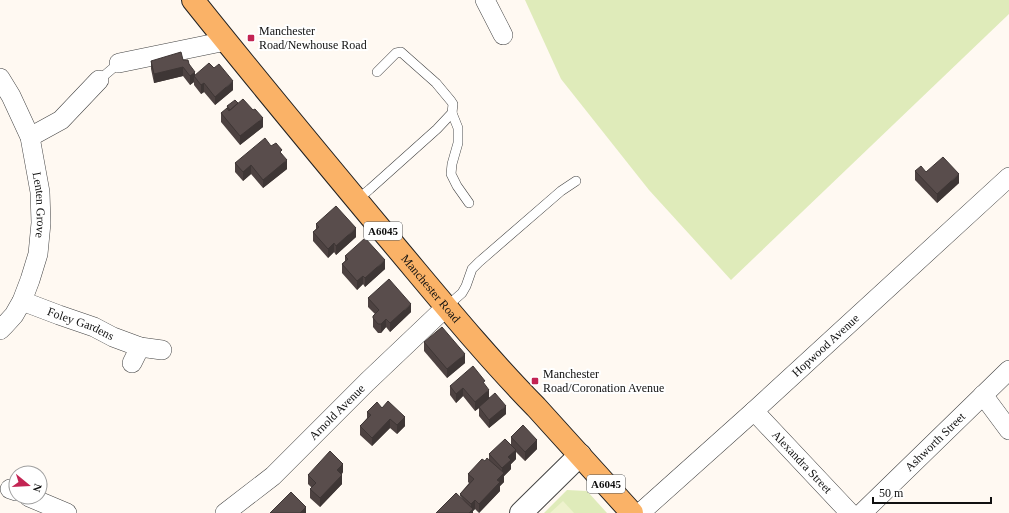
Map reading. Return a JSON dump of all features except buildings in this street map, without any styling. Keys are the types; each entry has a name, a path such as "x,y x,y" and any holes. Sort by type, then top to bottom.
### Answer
{"main road":[{"name":"Manchester Road","path":"193,0 446,307 520,391 632,513"}],"street":[{"path":"485,0 503,35"},
{"path":"118,63 226,41"},
{"name":"Lenten Grove","path":"0,78 11,96 30,137 40,192 41,223 38,254 22,301 14,314 0,330"},
{"path":"30,137 84,107 99,80"},
{"name":"Hopwood Avenue","path":"640,513 754,411 1009,177"},
{"name":"Foley Gardens","path":"22,301 94,327 113,337 136,355 162,350"},
{"name":"Arnold Avenue","path":"225,513 273,476 367,382 446,307"},
{"name":"Ashworth Street","path":"862,513 984,396 1009,370"},
{"path":"984,396 1009,430"},
{"name":"Alexandra Street","path":"754,411 850,513"},
{"path":"521,513 580,455"},
{"path":"48,505 67,513"}],"lane":[{"path":"377,72 396,53 401,52 436,83 451,100 453,104 452,113 458,128 458,143 452,164 451,174 457,186 469,203"},
{"path":"99,80 118,63"},
{"path":"357,200 437,129 452,113"},
{"path":"446,307 462,293 472,269 479,262 561,191 576,181"}],"green space":[{"path":"525,0 1009,0 1009,14 731,280 649,190 561,79"},
{"path":"567,490 587,491 607,513 544,513"},
{"path":"563,501 574,513 550,513"}],"place":[{"name":"Manchester Road/Newhouse Road","path":"251,38"},
{"name":"Manchester Road/Coronation Avenue","path":"535,381"}]}
